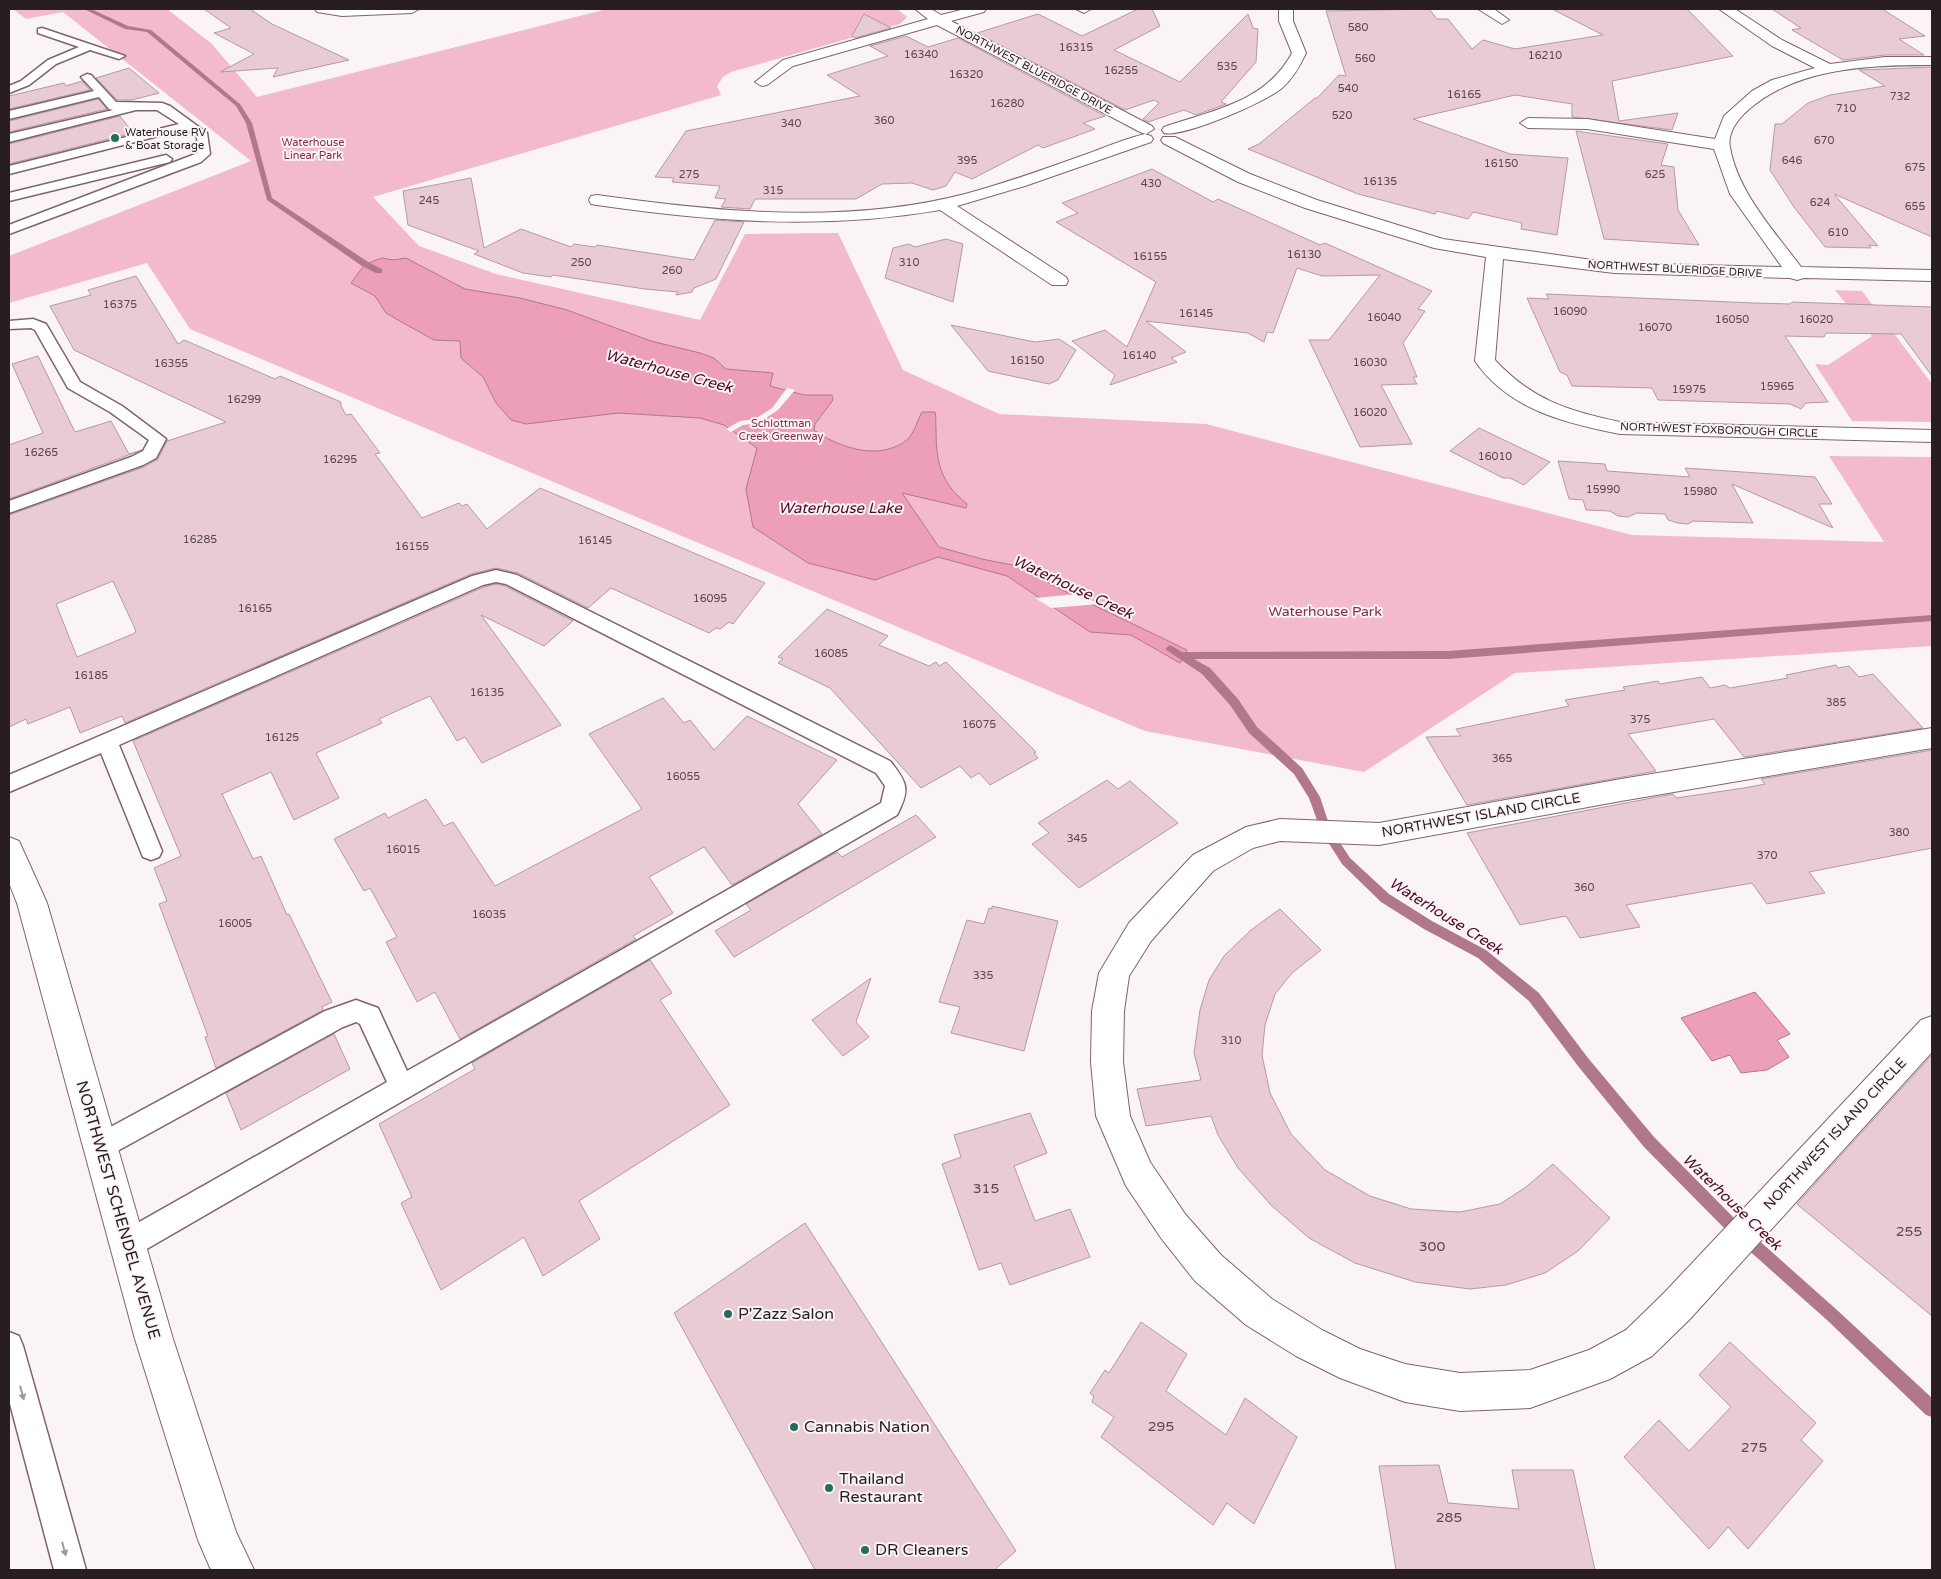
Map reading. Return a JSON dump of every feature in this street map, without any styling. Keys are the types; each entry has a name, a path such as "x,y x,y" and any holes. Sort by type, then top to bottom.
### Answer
{"street":[{"path":"322,9 342,12 412,9"},
{"name":"NORTHWEST BLUERIDGE DRIVE","path":"922,9 940,21 1146,134"},
{"path":"762,82 788,63 979,9"},
{"path":"597,200 726,216 786,218 844,216 943,204 1012,186 1146,134 1157,127 1170,135 1271,92 1287,76 1299,52 1286,22 1286,9"},
{"path":"1486,9 1502,20"},
{"path":"1726,9 1777,43 1828,68"},
{"path":"1797,274 1738,194 1721,145 1729,119 1757,94 1776,83 1828,68 1885,61 1932,61"},
{"path":"1528,123 1587,124 1721,145"},
{"name":"NORTHWEST BLUERIDGE DRIVE","path":"1170,135 1244,178 1311,204 1440,244 1614,268 1932,276"},
{"path":"943,204 1059,281"},
{"name":"NORTHWEST FOXBOROUGH CIRCLE","path":"1495,253 1485,361 1500,379 1544,409 1576,419 1620,428 1932,436"},
{"name":"NORTHWEST ISLAND CIRCLE","path":"1932,738 1621,790 1379,834 1280,830 1246,838 1203,863 1140,932 1114,972 1108,1011 1107,1062 1113,1116 1138,1174 1173,1226 1208,1268 1259,1312 1309,1343 1353,1365 1405,1383 1460,1392 1530,1389 1597,1366 1638,1343 1677,1306 1710,1268 1932,1030"},
{"name":"NORTHWEST SCHENDEL AVENUE","path":"9,849 32,903 154,1339 218,1540 233,1570"}],"lane":[{"path":"42,31 119,56"},
{"path":"9,90 25,83 52,62 90,46"},
{"path":"9,230 197,159 204,154 203,136 166,109 145,106 113,106 87,77"},
{"path":"9,115 102,94"},
{"path":"9,138 145,106"},
{"path":"9,170 189,125"},
{"path":"9,198 204,150"},
{"path":"9,325 33,323 41,326 74,385 116,410 158,439 150,454 137,461 9,507"},
{"path":"9,784 478,580 496,576 511,579 883,767 895,782 896,797 889,809 128,1244"},
{"path":"107,741 151,850"},
{"path":"100,1146 334,1019 356,1011 369,1016 402,1087"},
{"path":"9,1346 70,1570"}],"green space":[{"path":"13,9 167,9 212,44 257,97 607,9 897,9 907,17 900,24 731,72 723,77 717,86 721,95 373,197 419,246 496,274 700,320 745,234 838,233 903,370 999,414 1206,424 1632,535 1884,542 1829,456 1932,457 1932,646 1515,673 1364,772 1145,731 190,329 147,263 9,303 9,256 251,161 63,12 26,19"},
{"path":"1835,290 1862,291 1932,384 1932,422 1852,421 1815,364 1828,365 1872,336"}],"water":[{"name":"Waterhouse Lake","path":"382,258 393,260 406,258 465,289 520,298 567,310 651,341 714,358 726,369 773,373 770,386 804,395 832,395 833,400 815,424 814,430 848,447 873,451 897,446 908,439 922,412 935,412 937,451 941,471 951,488 967,504 966,508 902,493 939,547 982,559 1023,567 1054,586 1187,650 1180,663 1131,635 1090,632 1007,576 938,557 875,580 808,563 753,527 746,489 757,448 724,425 700,418 618,413 526,424 511,420 496,403 483,377 461,358 460,341 434,340 386,313 375,296 351,283 365,264"},
{"path":"1755,992 1790,1034 1777,1040 1789,1057 1767,1070 1741,1073 1730,1055 1712,1061 1681,1018"}],"pier":[{"path":"787,388 795,390 778,410 758,423 743,425 731,432 726,429 740,421 755,419 772,408"},
{"path":"1077,594 1099,604 1051,608 1035,598"}],"building":[{"path":"204,9 250,9 272,24 349,60 273,77 278,68 220,72 254,54 214,33 231,28"},
{"path":"1138,9 1152,9 1160,26 1114,50 1180,82 1248,14 1253,28 1258,29 1256,62 1221,102 1226,104 1196,115 1184,110 1148,122 1143,119 1159,103 1154,100 1125,110 977,33 1038,14 1082,36"},
{"path":"1429,9 1437,19 1448,19 1472,49 1483,40 1515,49 1603,35 1552,9 1687,9 1733,56 1612,81 1619,121 1678,113 1672,130 1572,117 1572,104 1515,95 1413,119 1510,154 1568,158 1557,235 1521,229 1522,223 1473,212 1468,219 1437,211 1435,214 1358,194 1248,149 1259,144 1317,98 1339,75 1346,76 1326,11"},
{"path":"1772,9 1882,9 1925,36 1899,39 1924,55 1885,55 1843,60 1792,30 1801,28"},
{"path":"864,14 891,28 855,38 852,36"},
{"path":"906,36 928,47 958,38 1105,116 1083,123 1095,129 1043,148 1038,145 972,179 955,172 946,186 933,190 912,183 882,184 856,199 755,199 750,209 721,207 726,199 715,198 720,186 672,182 674,178 655,177 686,131 860,96 827,75 888,56 870,46"},
{"path":"1932,67 1932,237 1834,194 1878,246 1869,245 1871,248 1825,247 1794,207 1770,170 1775,124 1782,124 1808,103 1830,95 1885,86 1859,70"},
{"path":"129,68 159,93 132,100 117,100 96,78"},
{"path":"82,81 90,90 9,109 9,96 64,83 66,86"},
{"path":"98,99 107,109 9,132 9,121"},
{"path":"120,116 133,133 9,164 9,144"},
{"path":"1576,131 1668,144 1661,165 1674,167 1678,210 1699,245 1604,239"},
{"path":"1152,169 1213,202 1218,199 1320,245 1325,243 1432,291 1418,309 1425,311 1403,343 1417,377 1413,377 1417,384 1381,385 1412,444 1360,447 1309,340 1329,340 1380,275 1322,276 1297,268 1273,333 1267,332 1264,342 1248,333 1146,321 1186,352 1171,358 1177,362 1110,385 1115,375 1072,341 1105,330 1127,347 1156,282 1056,222 1078,213 1062,203"},
{"path":"471,178 484,248 521,229 571,247 574,244 595,247 597,245 694,260 715,220 744,222 716,279 694,288 692,292 676,295 678,292 553,275 551,277 523,273 474,254 479,251 408,225 403,191"},
{"path":"946,239 963,244 953,302 885,278 893,248 909,244 915,247"},
{"path":"136,276 178,344 184,340 275,379 280,376 341,402 346,415 351,414 380,453 375,454 422,518 459,503 462,506 467,504 487,529 540,488 765,583 733,624 729,622 720,629 716,628 709,633 611,588 588,608 518,573 496,568 471,574 125,723 122,716 80,733 70,707 28,724 26,719 9,727 9,515 144,467 158,459 167,441 226,422 74,350 50,306 91,295 88,290","holes":["113,581 136,631 133,634 77,657 56,604"]},
{"path":"1546,294 1754,303 1790,304 1792,302 1932,307 1932,376 1901,334 1826,333 1824,337 1785,336 1828,402 1806,403 1801,409 1790,404 1658,400 1652,388 1572,386 1567,375 1560,372 1527,298 1549,299"},
{"path":"951,325 1035,342 1059,339 1076,350 1058,380 1049,384 988,371"},
{"path":"38,356 75,432 111,421 129,454 142,450 9,499 9,445 43,433 12,364"},
{"path":"1479,428 1550,462 1524,485 1510,478 1503,478 1450,451"},
{"path":"1558,461 1605,464 1607,471 1690,477 1685,468 1815,477 1832,504 1819,504 1833,528 1732,484 1753,523 1693,521 1688,524 1668,520 1665,514 1637,513 1628,517 1618,516 1610,511 1586,510 1583,500 1569,499"},
{"path":"496,584 505,586 573,621 544,646 481,615 561,725 482,763 465,737 457,741 430,696 379,719 382,723 316,753 339,798 294,820 271,772 222,794 253,859 261,856 287,915 289,914 332,1002 322,1007 323,1010 216,1068 205,1037 208,1036 159,904 167,901 154,868 181,856 133,741 484,587"},
{"path":"827,609 888,636 879,645 929,666 936,662 939,666 946,662 1036,752 1034,753 1038,758 990,785 979,773 971,778 960,766 921,788 830,688 778,663 783,659 778,657"},
{"path":"1836,665 1838,668 1849,666 1859,677 1873,674 1923,728 1744,757 1714,719 1628,734 1656,771 1467,805 1426,737 1461,736 1456,729 1569,706 1565,700 1625,690 1623,687 1658,681 1660,684 1702,677 1710,688 1725,685 1730,688 1788,678 1786,675"},
{"path":"663,698 684,723 690,720 714,750 747,716 837,760 798,804 822,834 732,885 704,847 649,877 673,913 633,936 636,939 460,1039 435,992 417,1002 386,942 397,937 370,888 364,891 334,839 385,813 388,818 426,799 444,826 453,822 495,886 642,809 589,734"},
{"path":"1932,750 1932,848 1809,872 1825,893 1767,904 1752,883 1626,905 1640,927 1580,938 1566,916 1520,925 1467,833 1673,794 1676,798 1744,788 1765,784 1761,779"},
{"path":"1107,780 1118,789 1130,781 1178,823 1079,888 1032,844 1049,833 1038,823"},
{"path":"916,815 936,837 734,957 715,931 751,910 746,904 837,852 842,857"},
{"path":"992,906 1058,921 1024,1051 951,1033 960,1007 939,1002 967,920 984,924 989,908 992,909"},
{"path":"1280,909 1321,950 1292,973 1275,994 1265,1025 1262,1055 1270,1093 1291,1134 1325,1170 1370,1196 1411,1209 1460,1212 1500,1204 1526,1187 1553,1164 1610,1218 1578,1251 1545,1273 1506,1285 1470,1289 1415,1282 1355,1263 1309,1238 1271,1205 1238,1168 1218,1135 1211,1116 1146,1126 1137,1089 1201,1080 1194,1053 1200,1010 1209,980 1224,956 1251,930"},
{"path":"650,960 672,993 660,1000 730,1105 579,1201 600,1239 543,1276 524,1237 441,1290 401,1203 412,1197 379,1124 475,1069 472,1063"},
{"path":"871,978 856,1022 869,1037 843,1056 812,1020"},
{"path":"334,1034 350,1069 241,1130 226,1093"},
{"path":"1932,1055 1932,1316 1797,1204"},
{"path":"1030,1113 1047,1153 1014,1166 1035,1221 1070,1209 1090,1257 1010,1285 1001,1263 979,1270 942,1164 961,1157 954,1135"},
{"path":"805,1223 1016,1551 994,1570 815,1570 674,1313"},
{"path":"1141,1322 1187,1354 1166,1391 1226,1435 1245,1398 1297,1437 1254,1524 1227,1503 1213,1525 1101,1437 1114,1417 1092,1402 1094,1396 1090,1393 1105,1370 1109,1373"},
{"path":"1730,1342 1816,1423 1801,1440 1823,1461 1748,1549 1728,1527 1709,1549 1624,1457 1659,1420 1689,1451 1731,1407 1699,1375"},
{"path":"1439,1465 1448,1503 1519,1509 1512,1470 1573,1470 1595,1570 1396,1570 1379,1466"}],"waterway":[{"name":"Waterhouse Creek","path":"87,9 127,28 149,31 238,105 249,123 269,199 365,264 379,271"},
{"path":"1184,655 1448,655 1932,618"},
{"name":"Waterhouse Creek","path":"1170,649 1206,671 1234,702 1253,730 1298,771 1314,797 1325,828 1346,861 1385,898 1428,925 1482,954 1534,997 1583,1062 1649,1142 1732,1226 1832,1315 1932,1409"}],"place":[{"name":"Waterhouse RV & Boat Storage","path":"115,138"},
{"name":"P'Zazz Salon","path":"728,1314"},
{"name":"Cannabis Nation","path":"794,1427"},
{"name":"Thailand Restaurant","path":"829,1488"},
{"name":"DR Cleaners","path":"865,1550"}],"park label":[{"name":"Waterhouse Linear Park","path":"313,148"},
{"name":"Schlottman Creek Greenway","path":"781,429"},
{"name":"Waterhouse Park","path":"1325,611"}]}
